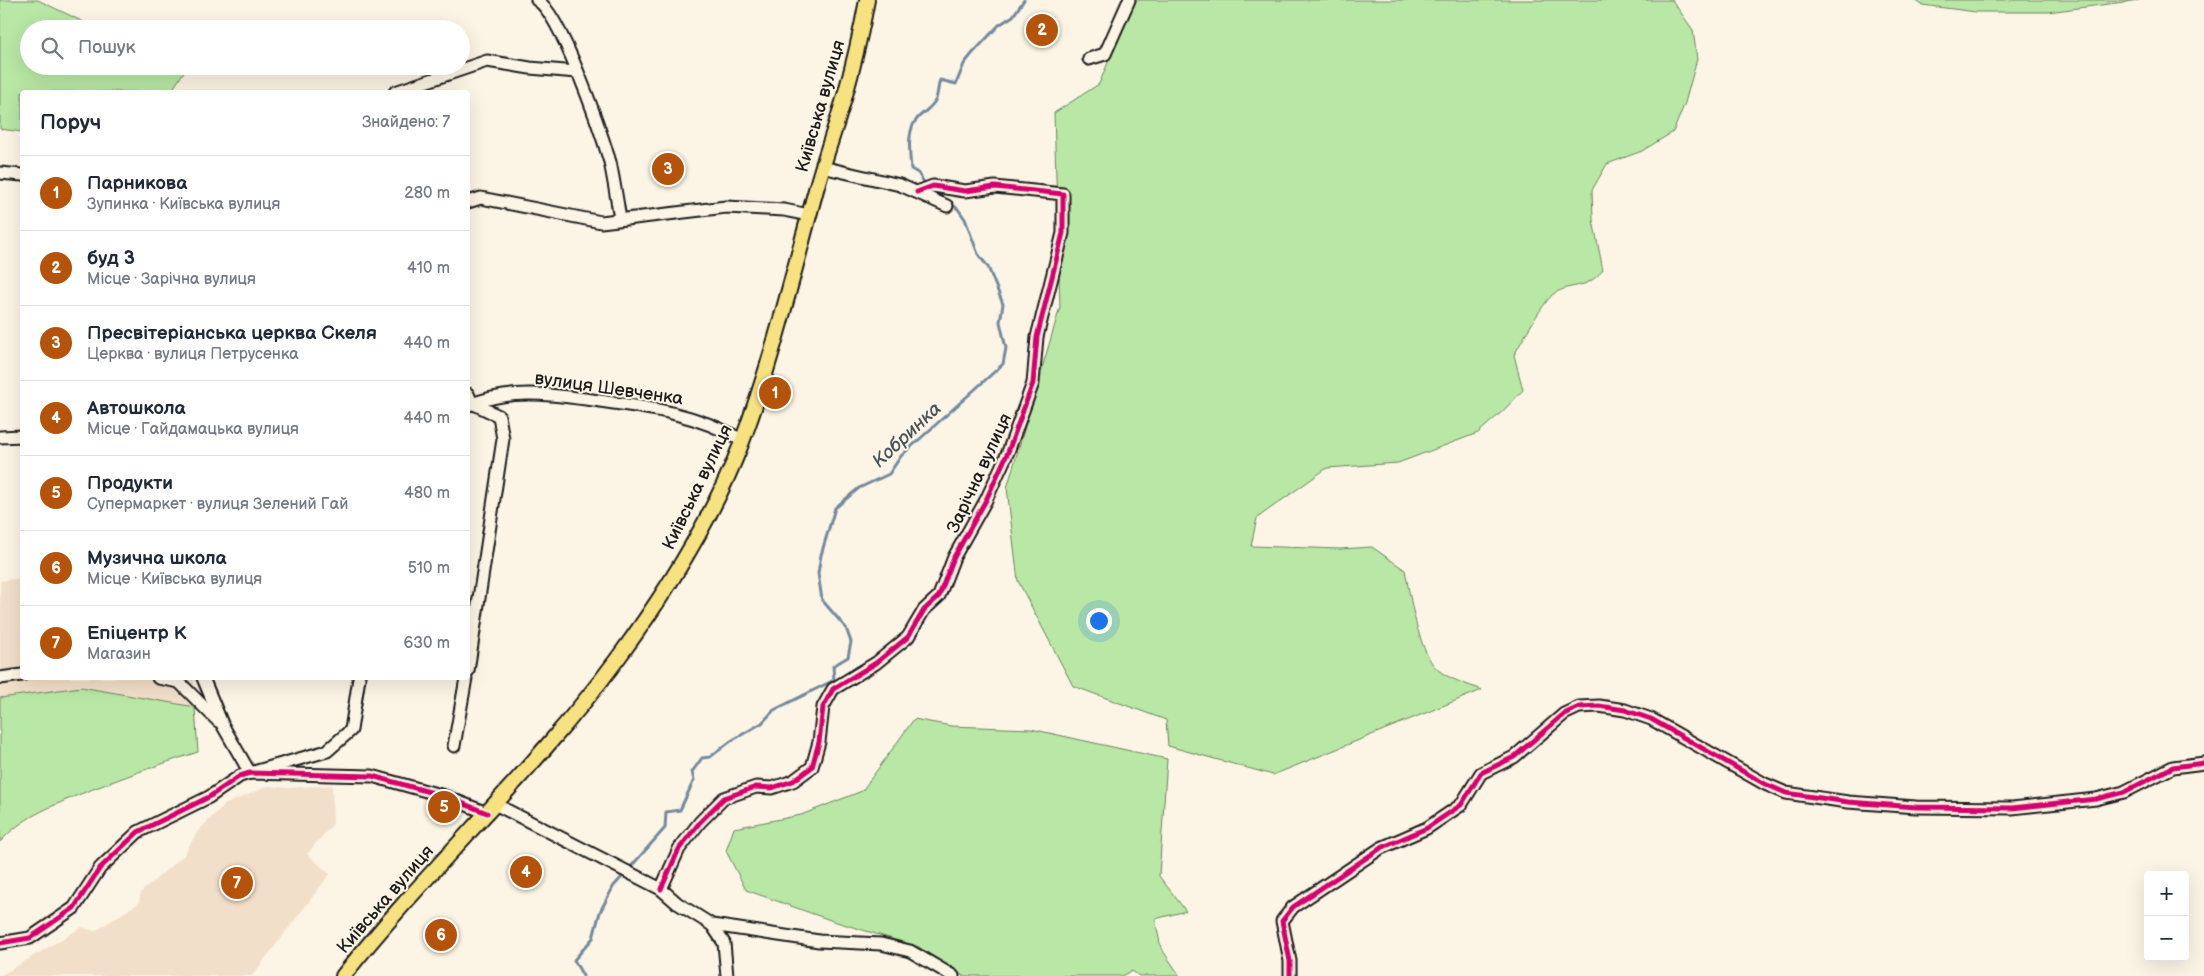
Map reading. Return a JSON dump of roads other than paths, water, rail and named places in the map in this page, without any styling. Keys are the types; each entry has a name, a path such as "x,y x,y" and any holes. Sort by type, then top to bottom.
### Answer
{"main road":[{"name":"Київська вулиця","path":"343,976 394,914 541,754 589,695 619,657 698,537 742,440 760,390 822,168 844,99 867,0"}],"street":[{"path":"537,0 544,4 577,72 610,163 620,219"},
{"path":"1089,59 1105,54 1129,0"},
{"path":"470,66 486,61 530,68 577,72"},
{"path":"401,90 445,75"},
{"path":"822,168 900,185 925,188 947,206"},
{"path":"0,173 20,175"},
{"name":"Зарічна вулиця","path":"661,889 679,849 700,822 724,798 756,787 772,788 793,781 812,767 819,742 823,707 833,689 876,664 908,636 924,610 939,596 954,557 986,500 1008,452 1033,383 1037,337 1063,233 1063,194 995,187 965,191 925,188"},
{"path":"470,201 481,198 602,222 726,208 784,210 809,215"},
{"name":"вулиця Шевченка","path":"470,401 521,394 552,394 647,407 685,415 719,427 742,440"},
{"path":"470,402 498,416 503,439 470,658"},
{"path":"0,437 20,436"},
{"path":"0,678 20,676"},
{"path":"168,680 178,682 223,726"},
{"path":"204,680 223,726 250,773"},
{"path":"0,943 30,938 74,908 100,868 138,832 209,798 240,776 326,750 352,730 359,680"},
{"path":"454,746 466,680"},
{"path":"1290,976 1290,961 1282,921 1292,907 1381,848 1427,828 1461,804 1481,773 1514,757 1564,714 1579,706 1599,706 1625,710 1651,719 1765,784 1786,793 1848,802 1960,809 2021,807 2096,799 2124,792 2173,767 2204,763"},
{"path":"250,773 372,776 491,809 621,868 661,889 677,903 712,925 819,941 881,944 910,951 953,976"},
{"path":"712,925 724,943 727,976"}],"waterway":[{"name":"Кобринка","path":"583,976 574,960 593,938 600,912 613,887 665,828 666,812 680,810 694,780 692,772 702,758 710,757 731,741 762,723 774,710 834,680 833,666 848,657 851,642 846,628 822,600 818,573 821,555 835,508 859,488 889,474 901,456 1003,364 1006,348 1000,322 1003,304 988,267 978,254 965,219 958,209 941,196 931,193 918,173 911,169 910,136 911,130 919,116 936,99 940,80 956,84 964,64 972,54 999,25 1013,16 1024,0"}],"place":[{"name":"буд 3","path":"1042,30"},
{"name":"Пресвітеріанська церква Скеля","path":"668,169"},
{"name":"Парникова","path":"775,393"},
{"name":"Продукти","path":"444,807"},
{"name":"Автошкола","path":"526,872"},
{"name":"Епіцентр К","path":"237,883"},
{"name":"Музична школа","path":"441,935"}]}
